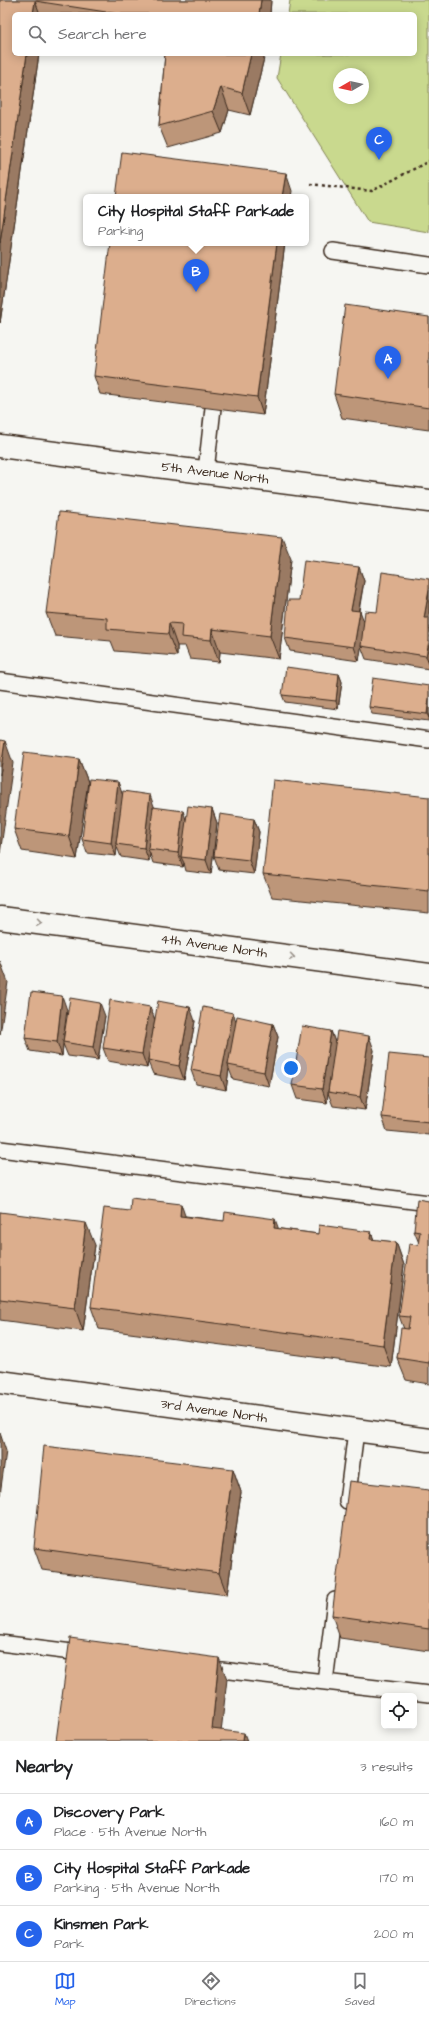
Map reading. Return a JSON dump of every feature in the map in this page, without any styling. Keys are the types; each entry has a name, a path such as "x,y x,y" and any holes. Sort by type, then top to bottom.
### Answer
{"street":[{"name":"5th Avenue North","path":"0,446 429,501"},
{"name":"4th Avenue North","path":"0,918 429,975"},
{"name":"3rd Avenue North","path":"0,1382 429,1440"}],"lane":[{"path":"333,251 429,265"},
{"path":"206,472 213,408"},
{"path":"0,681 429,740"},
{"path":"0,1149 429,1203"},
{"path":"346,1512 356,1430"},
{"path":"326,1682 337,1589"},
{"path":"0,1643 105,1656"},
{"path":"192,1666 429,1694"}],"path":[{"path":"310,184 372,190 429,161"}],"green space":[{"path":"290,0 429,0 429,232 368,222 277,78 281,56 417,56 417,12 288,12"}],"building":[{"path":"0,0 261,0 259,12 106,12 35,1 33,12 12,12 12,56 27,56 0,243"},
{"path":"165,56 251,56 242,93 221,87 213,111 159,126"},
{"path":"122,152 286,173 282,194 116,194"},
{"path":"110,246 277,246 257,397 94,376"},
{"path":"345,305 429,317 429,408 334,394"},
{"path":"59,512 282,537 270,636 212,629 211,640 181,637 182,624 169,623 168,634 107,629 107,618 46,613"},
{"path":"304,560 359,567 351,610 360,611 354,647 285,638 288,600 299,600"},
{"path":"382,572 429,579 429,590 424,618 429,618 429,641 426,656 361,646 365,611 377,612"},
{"path":"286,667 339,674 336,701 282,695"},
{"path":"373,678 429,686 427,714 369,707"},
{"path":"0,740 5,741 0,775"},
{"path":"24,752 79,759 69,836 14,829"},
{"path":"89,779 118,782 111,843 82,839"},
{"path":"273,780 429,797 429,891 263,874"},
{"path":"123,791 150,795 144,848 116,844"},
{"path":"188,806 212,809 206,860 181,857"},
{"path":"153,807 183,811 178,853 148,849"},
{"path":"220,814 254,819 249,860 214,856"},
{"path":"31,992 62,996 57,1042 25,1038"},
{"path":"70,998 100,1003 93,1047 63,1042"},
{"path":"110,1000 150,1007 142,1054 103,1048"},
{"path":"158,1001 190,1007 179,1066 148,1060"},
{"path":"203,1007 233,1013 221,1076 191,1070"},
{"path":"237,1016 273,1024 264,1072 228,1065"},
{"path":"302,1026 331,1031 322,1089 292,1085"},
{"path":"337,1031 369,1036 360,1097 328,1092"},
{"path":"389,1054 429,1058 429,1122 382,1117"},
{"path":"131,1198 181,1204 180,1216 224,1221 225,1212 275,1219 274,1228 318,1234 319,1225 371,1232 370,1239 396,1242 383,1345 91,1307 104,1208 130,1211"},
{"path":"417,1199 429,1201 429,1363 397,1358 401,1328 408,1329 410,1317 399,1316 409,1244 418,1245 420,1232 414,1231"},
{"path":"0,1212 86,1223 75,1308 0,1299"},
{"path":"44,1446 233,1469 219,1573 34,1548"},
{"path":"349,1481 429,1490 429,1629 332,1615"},
{"path":"70,1638 219,1658 212,1729 244,1733 243,1741 56,1741"}],"place":[{"name":"Kinsmen Park","path":"379,160"},
{"name":"City Hospital Staff Parkade","path":"196,292"},
{"name":"Discovery Park","path":"388,379"}]}
